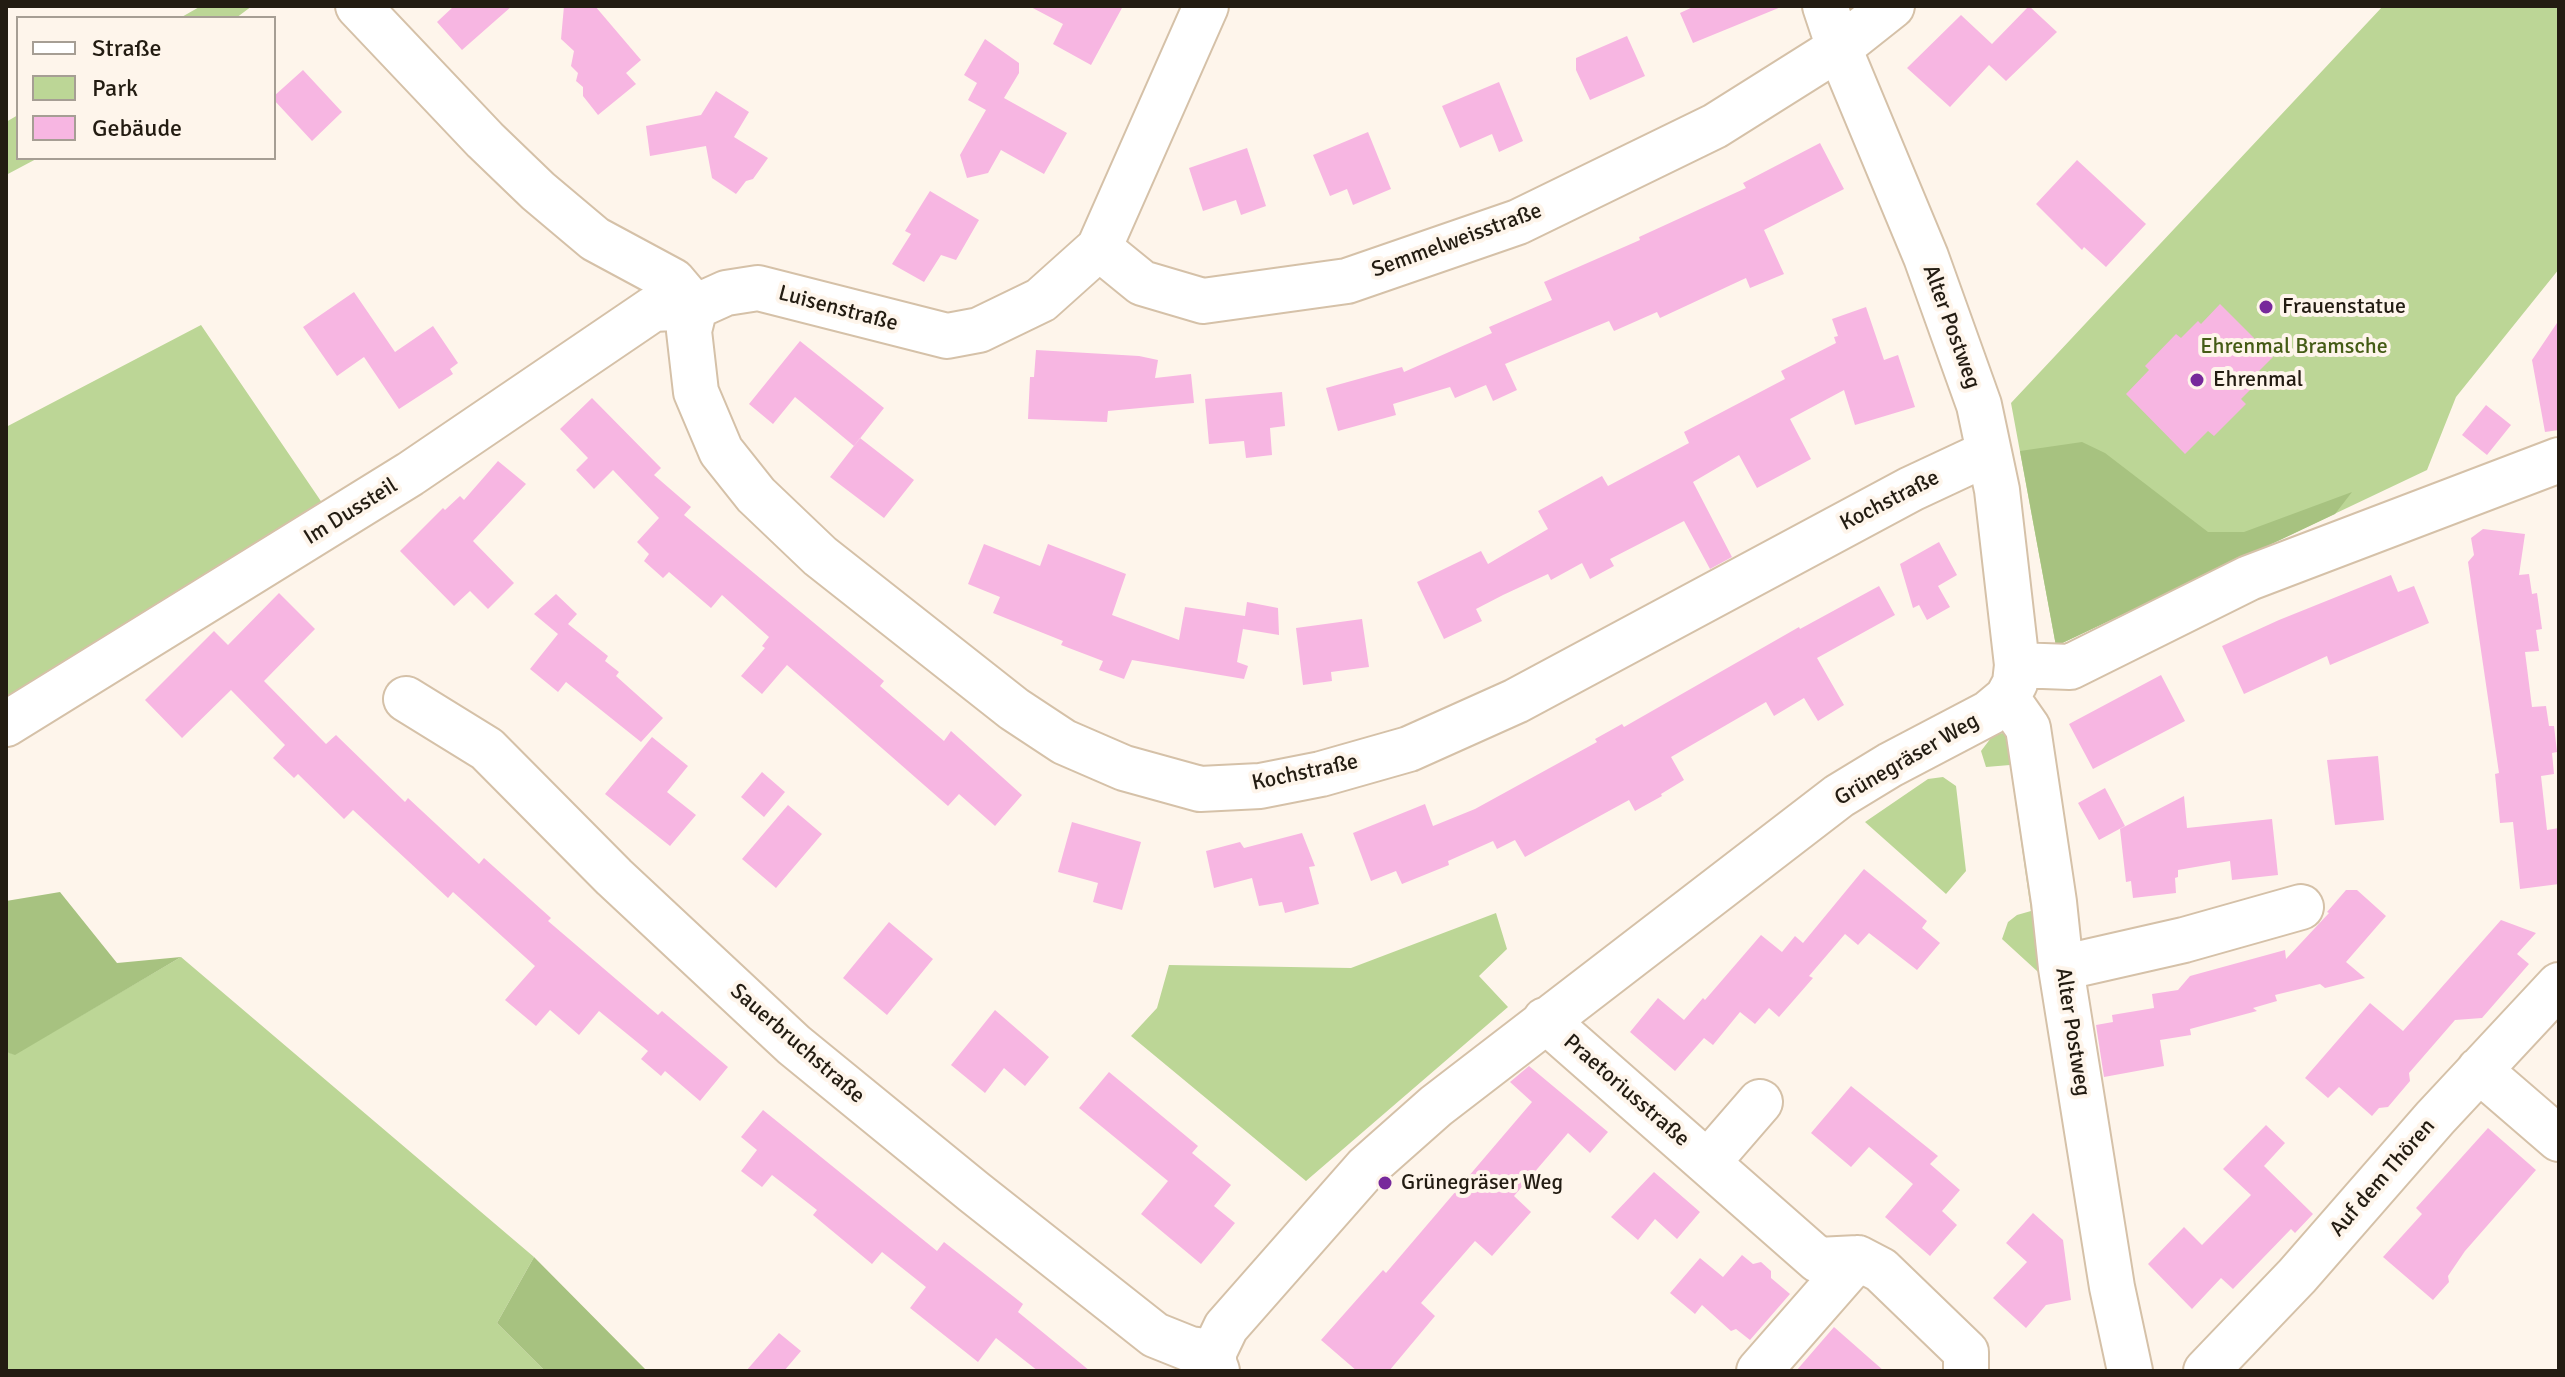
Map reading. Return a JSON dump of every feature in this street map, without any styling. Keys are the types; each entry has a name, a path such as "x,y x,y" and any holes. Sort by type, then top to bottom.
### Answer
{"street":[{"path":"358,6 485,140 538,191 595,239 673,281 695,307"},
{"name":"Luisenstraße","path":"695,307 726,293 758,288 947,336 979,330 1041,300 1099,248 1206,6"},
{"name":"Alter Postweg","path":"1825,6 1839,48 1926,257 1979,405 1997,490 2012,681 2028,728 2061,968 2112,1287 2130,1371"},
{"name":"Semmelweisstraße","path":"1099,248 1142,283 1203,301 1347,281 1518,222 1715,126 1839,48 1892,6"},
{"name":"Kochstraße","path":"695,307 689,331 696,392 721,451 756,495 820,556 1014,709 1064,742 1124,768 1200,789 1260,786 1321,774 1409,749 1516,701 1911,489 1988,453"},
{"name":"Im Dussteil","path":"6,724 410,474 653,309 695,307"},
{"path":"2012,681 2070,667 2249,578 2558,465"},
{"name":"Grünegräser Weg","path":"1215,1362 1226,1327 1366,1168 1436,1106 1839,796 1890,765 1989,713 2012,681"},
{"name":"Sauerbruchstraße","path":"406,699 487,749 614,877 794,1045 1155,1335 1215,1362"},
{"path":"2061,968 2184,940 2301,907"},
{"name":"Auf dem Thören","path":"2206,1371 2297,1276 2479,1070 2559,985"},
{"name":"Praetoriusstraße","path":"1545,1020 1818,1260 1858,1258"},
{"path":"2479,1070 2559,1139"},
{"name":"Praetoriusstraße","path":"1708,1162 1760,1102"},
{"path":"1759,1371 1858,1258 1881,1270 1966,1352 1966,1371"}],"green space":[{"path":"201,6 252,6 239,16 184,16"},
{"name":"Ehrenmal Bramsche","path":"2383,6 2559,6 2559,269 2456,397 2427,470 2056,646 2011,403"},
{"path":"16,116 16,160 34,160 6,175 6,122"},
{"path":"201,325 329,513 6,709 6,427"},
{"path":"2082,442 2105,453 2208,532 2244,532 2352,492 2335,514 2056,646 2020,451"},
{"path":"2004,733 2020,742 2049,982 2002,939 2008,922 2017,915 2031,911 2010,765 1986,767 1981,751 1994,734"},
{"path":"1943,777 1956,786 1966,871 1946,894 1865,822 1928,779"},
{"path":"60,892 117,963 181,957 15,1055 6,1052 6,901"},
{"path":"1496,913 1507,949 1479,976 1508,1007 1306,1181 1131,1036 1157,1008 1169,965 1351,968"},
{"path":"181,957 534,1257 497,1323 545,1371 6,1371 6,1052 15,1054"},
{"path":"534,1257 647,1371 545,1371 497,1323"}],"building":[{"path":"454,6 512,6 462,50 437,22"},
{"path":"564,6 595,6 641,60 626,73 636,84 598,115 583,96 583,87 576,81 578,73 571,66 574,51 561,39"},
{"path":"1029,6 1123,6 1091,65 1053,44 1063,24"},
{"path":"1695,6 1781,7 1693,43 1680,13"},
{"path":"2029,6 2057,32 2006,81 1989,65 1950,107 1907,68 1961,15 1992,44"},
{"path":"1627,36 1645,76 1590,100 1576,70 1576,58"},
{"path":"985,39 1019,63 1019,73 1004,98 1067,133 1044,174 1001,150 988,173 967,178 960,155 986,110 968,100 977,83 964,75"},
{"path":"303,70 342,112 312,141 276,102 276,94"},
{"path":"1499,82 1523,141 1499,152 1492,134 1460,148 1442,106"},
{"path":"716,91 749,112 734,137 768,158 753,179 746,181 736,194 712,178 706,146 650,156 646,126 701,115"},
{"path":"1368,132 1391,189 1353,205 1347,189 1330,196 1313,155"},
{"path":"1820,143 1844,189 1764,230 1784,274 1750,288 1746,278 1660,318 1657,312 1614,331 1609,321 1505,364 1517,390 1493,401 1486,385 1455,398 1450,387 1393,404 1396,415 1338,431 1326,388 1402,367 1404,372 1492,333 1489,327 1552,300 1544,282 1640,240 1639,237 1746,188 1743,183"},
{"path":"1247,148 1266,206 1241,215 1236,200 1203,211 1189,168"},
{"path":"2077,160 2146,224 2106,267 2084,247 2082,250 2036,204"},
{"path":"930,191 979,220 956,260 941,255 924,282 892,264 911,234 905,231"},
{"path":"354,292 395,352 433,326 458,363 450,369 453,374 399,409 364,357 337,376 303,327"},
{"name":"Ehrenmal","path":"2220,304 2273,357 2252,378 2257,383 2241,399 2246,404 2214,436 2208,431 2185,454 2126,394 2149,370 2145,366 2176,334 2181,338 2198,321 2201,324"},
{"path":"1866,307 1884,360 1898,355 1915,407 1855,425 1844,390 1790,419 1811,459 1757,488 1739,455 1693,482 1732,557 1710,569 1684,521 1610,559 1614,566 1590,579 1582,563 1551,580 1548,574 1503,595 1476,609 1482,621 1444,639 1417,582 1481,551 1488,564 1548,529 1538,511 1602,476 1608,486 1689,443 1684,432 1785,379 1781,371 1836,343 1834,337 1838,336 1832,319"},
{"path":"2559,320 2559,430 2545,432 2532,360"},
{"path":"800,341 884,408 854,446 795,397 773,424 749,404"},
{"path":"1036,350 1139,356 1158,360 1155,378 1191,374 1194,403 1108,411 1107,422 1028,419 1030,377 1034,377"},
{"path":"1282,392 1285,426 1270,428 1272,455 1246,458 1244,441 1209,444 1205,399"},
{"path":"592,398 661,468 654,475 691,507 684,515 884,681 880,686 944,741 951,731 1022,795 995,826 959,794 948,806 787,665 762,694 741,676 765,648 762,646 769,637 722,595 711,608 669,572 663,578 644,561 649,554 637,542 659,518 613,470 594,489 576,470 588,458 560,429"},
{"path":"2486,405 2511,425 2487,455 2462,435"},
{"path":"860,438 914,480 884,518 830,477"},
{"path":"498,461 526,484 473,541 514,583 488,609 470,591 454,606 400,551 443,508 445,510 460,496 464,500"},
{"path":"2483,529 2525,534 2519,575 2529,574 2532,594 2537,593 2542,629 2536,630 2539,651 2525,652 2532,707 2546,706 2549,726 2554,726 2557,752 2552,753 2554,774 2541,776 2547,830 2559,828 2559,884 2520,889 2513,822 2500,823 2495,774 2499,773 2468,562 2474,555 2471,538"},
{"path":"1939,542 1957,575 1938,586 1950,607 1927,620 1919,605 1913,608 1900,564"},
{"path":"984,544 1040,566 1048,544 1126,574 1112,615 1179,640 1185,607 1245,616 1247,602 1278,608 1279,635 1243,629 1244,623 1237,662 1248,666 1244,679 1132,660 1124,679 1099,670 1103,661 993,613 1000,597 968,584"},
{"path":"2391,575 2398,592 2414,586 2429,623 2330,665 2327,656 2244,694 2222,646"},
{"path":"1879,586 1895,615 1817,658 1844,705 1818,721 1804,698 1774,716 1766,702 1671,757 1684,780 1635,811 1629,800 1525,857 1515,840 1497,849 1493,841 1448,861 1449,865 1402,884 1396,871 1371,881 1353,833 1425,804 1433,826 1475,809 1597,742 1595,739 1622,724 1624,727 1799,627"},
{"path":"279,593 315,629 264,681 326,744 336,735 405,802 408,798 479,864 484,858 551,918 548,921 658,1015 662,1011 728,1067 700,1101 665,1071 661,1076 641,1059 648,1051 599,1011 579,1035 550,1010 536,1026 505,1000 535,966 453,892 448,898 353,810 344,819 298,774 294,778 273,758 285,745 231,690 182,738 145,700 214,631 228,645"},
{"path":"556,594 577,614 568,624 608,656 605,661 619,672 616,676 663,718 641,742 566,682 558,692 530,669 558,634 534,614"},
{"path":"1362,619 1369,667 1331,672 1332,681 1303,685 1296,628"},
{"path":"2161,675 2185,721 2093,769 2069,724"},
{"path":"652,737 688,766 667,792 696,815 670,846 605,794"},
{"path":"2378,756 2384,820 2335,825 2327,760"},
{"path":"762,772 785,792 764,817 741,797"},
{"path":"2105,788 2125,826 2099,840 2078,803"},
{"path":"2184,796 2187,828 2272,819 2278,875 2232,880 2230,861 2178,870 2176,893 2133,898 2131,881 2126,882 2120,829"},
{"path":"788,805 822,834 776,888 742,859"},
{"path":"1072,822 1141,842 1122,910 1093,902 1098,883 1058,872"},
{"path":"1302,833 1315,866 1309,867 1319,904 1285,913 1282,902 1259,906 1252,878 1214,888 1206,851 1240,842 1244,848"},
{"path":"1864,869 1927,921 1922,928 1940,943 1917,970 1869,933 1858,945 1845,934 1779,1017 1769,1008 1755,1024 1740,1012 1713,1045 1704,1038 1675,1071 1630,1032 1658,998 1684,1020 1761,935 1782,952 1795,936 1803,943"},
{"path":"2346,890 2357,890 2386,916 2346,962 2365,978 2325,988 2320,984 2275,995 2277,1001 2253,1008 2257,1011 2190,1029 2191,1035 2160,1040 2164,1066 2104,1077 2096,1025 2113,1022 2112,1015 2154,1008 2152,994 2178,990 2190,976 2285,950 2286,959"},
{"path":"2501,920 2536,933 2517,954 2529,964 2482,1018 2455,1020 2409,1073 2410,1081 2388,1107 2379,1108 2372,1116 2339,1087 2328,1098 2305,1078 2370,1003 2403,1031"},
{"path":"889,922 933,959 887,1015 843,978"},
{"path":"995,1010 1049,1057 1025,1086 1004,1068 985,1093 951,1065"},
{"path":"1529,1066 1608,1132 1590,1153 1568,1133 1514,1196 1531,1212 1492,1256 1475,1241 1421,1303 1435,1316 1389,1371 1357,1371 1321,1340 1383,1270 1386,1273 1532,1102 1510,1082"},
{"path":"1109,1072 1198,1146 1192,1153 1231,1185 1214,1206 1235,1223 1201,1264 1141,1214 1168,1181 1079,1108"},
{"path":"1851,1086 1938,1156 1930,1164 1960,1190 1942,1211 1957,1225 1930,1256 1885,1217 1913,1184 1869,1147 1851,1167 1811,1133"},
{"path":"763,1110 937,1251 944,1242 1023,1304 1018,1312 1090,1371 1038,1371 996,1338 978,1362 910,1308 926,1287 882,1252 872,1264 813,1215 817,1210 772,1175 762,1187 741,1171 757,1150 741,1137"},
{"path":"2266,1125 2285,1143 2264,1166 2313,1214 2295,1233 2291,1229 2233,1289 2221,1278 2192,1309 2148,1264 2184,1227 2202,1245 2251,1195 2223,1169"},
{"path":"2488,1128 2536,1170 2465,1251 2448,1276 2449,1282 2433,1300 2383,1257 2422,1214 2416,1208"},
{"path":"1654,1172 1700,1212 1677,1239 1655,1219 1638,1240 1611,1217"},
{"path":"2033,1213 2063,1240 2071,1300 2046,1305 2026,1328 1993,1298 2027,1262 2006,1243"},
{"path":"1742,1255 1753,1264 1761,1262 1771,1271 1771,1278 1790,1294 1750,1340 1736,1329 1731,1331 1702,1305 1695,1314 1670,1293 1700,1258 1723,1277"},
{"path":"1834,1327 1884,1371 1796,1371"},
{"path":"779,1333 801,1351 784,1371 746,1371"}],"place":[{"name":"Frauenstatue","path":"2266,307"},
{"name":"Ehrenmal","path":"2197,380"},
{"name":"Grünegräser Weg","path":"1385,1183"}]}
